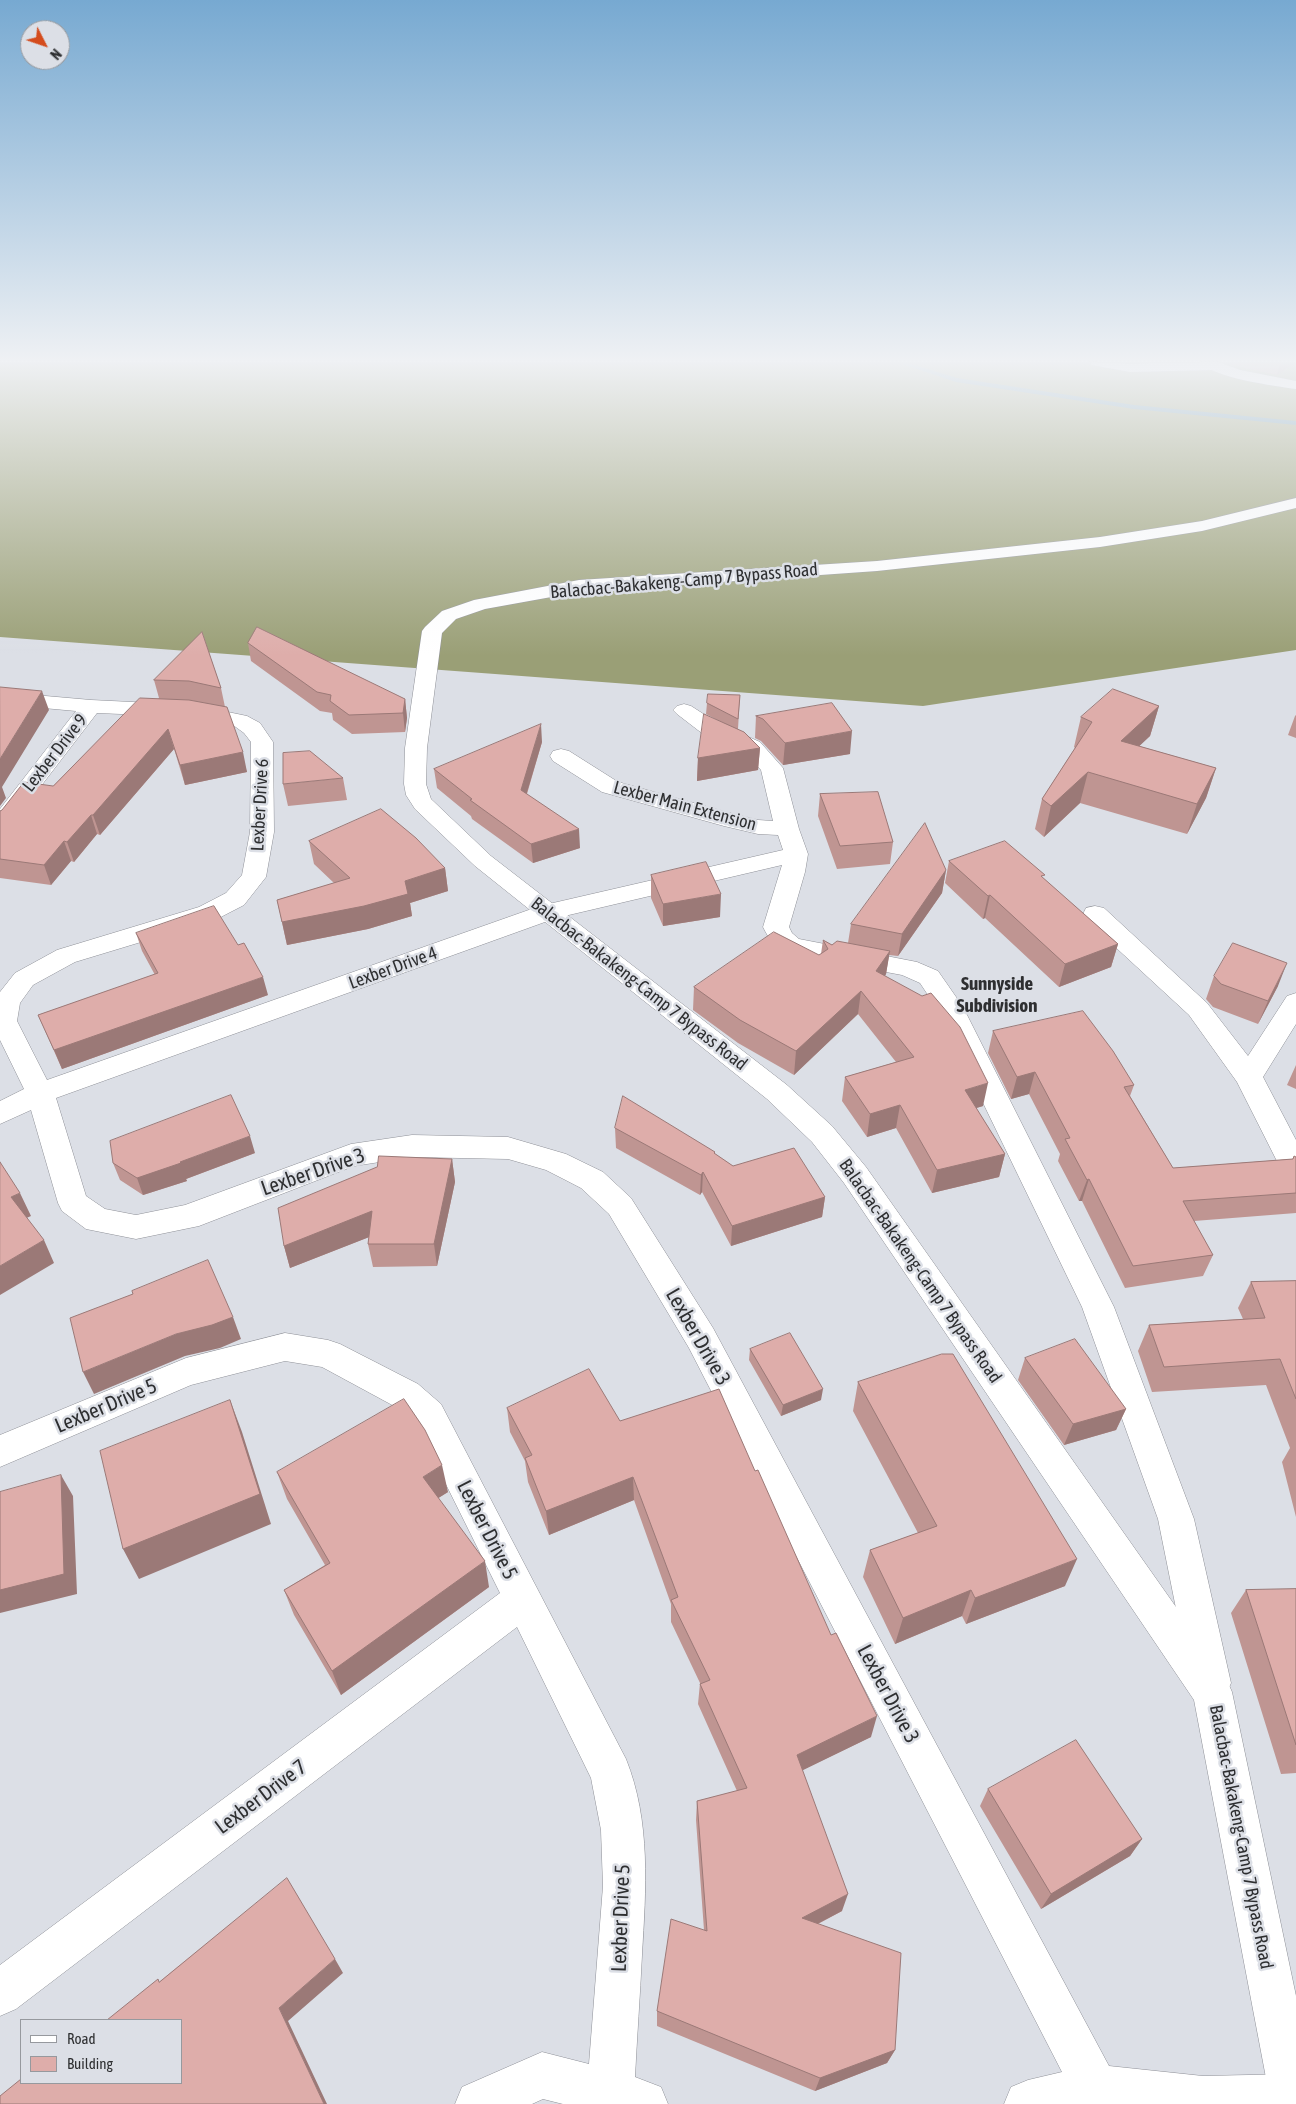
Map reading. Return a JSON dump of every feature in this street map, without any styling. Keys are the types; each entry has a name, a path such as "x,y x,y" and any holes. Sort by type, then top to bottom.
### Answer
{"street":[{"name":"Balacbac-Bakakeng-Camp 7 Bypass Road","path":"1294,2101 1212,1692 855,1175 822,1134 777,1092 483,861 423,804 417,795 415,784 416,748 432,631 449,615 481,604 579,586 877,566 1100,542 1202,526 1296,503"},
{"name":"Lexber Drive 6","path":"0,698 91,706 194,710 240,720 252,728 262,742 262,832 254,877 235,898 208,912 66,956 24,979 7,1002 4,1022 40,1093"},
{"name":"Lexber Drive 9","path":"0,824 91,706"},
{"path":"684,710 711,729 752,747 772,768 792,841 793,872 776,927 781,938 791,946 915,971 929,977 950,1007 1098,1307 1176,1519 1192,1587 1212,1692"},
{"name":"Lexber Main Extension","path":"561,756 610,787 758,827 792,841"},
{"name":"Lexber Drive 4","path":"0,1113 40,1093 549,912 792,841"},
{"path":"1095,914 1198,1009 1249,1077 1296,1169"},
{"path":"1249,1077 1296,1002"},
{"name":"Lexber Drive 3","path":"40,1093 73,1202 97,1220 136,1226 188,1216 351,1155 412,1146 508,1148 516,1150 556,1162 592,1180 620,1206 701,1338 1094,2088"},
{"name":"Lexber Drive 5","path":"0,1451 186,1372 285,1347 328,1354 406,1395 429,1415 611,1774 622,1830 626,1886 627,2098"},
{"name":"Lexber Drive 7","path":"0,1993 522,1600"},
{"path":"479,2104 542,2074 627,2098"},
{"path":"1028,2104 1094,2088 1203,2100 1294,2101"}],"green space":[{"path":"0,460 1296,460 1296,650 923,706 0,637"}],"building":[{"path":"257,627 405,699 403,713 349,715 330,701 331,695 317,692 248,643"},
{"path":"202,632 221,688 189,681 154,680"},
{"path":"0,687 42,691 0,759"},
{"path":"1113,689 1159,706 1121,741 1216,768 1197,804 1088,772 1051,806 1042,799 1092,722 1081,717"},
{"path":"708,694 740,695 738,719 707,703"},
{"path":"140,698 189,700 227,707 243,752 180,765 168,729 93,815 67,842 64,841 44,865 0,859 0,811 24,782 53,786"},
{"path":"832,703 852,731 785,743 763,719 756,716"},
{"path":"704,714 744,732 760,748 698,758"},
{"path":"541,724 521,790 579,829 531,844 470,800 472,799 434,769"},
{"path":"310,751 343,778 283,784 283,753"},
{"path":"878,792 893,842 840,846 820,794"},
{"path":"381,809 416,838 445,868 405,881 408,894 364,906 282,922 277,900 350,878 309,841"},
{"path":"925,823 946,870 902,934 851,924"},
{"path":"1005,841 1045,875 1041,876 1118,944 1065,964 990,895 988,896 949,861"},
{"path":"706,862 721,894 663,904 651,875"},
{"path":"214,906 238,945 244,943 263,977 54,1050 38,1015 158,973 136,933"},
{"path":"774,932 819,955 828,949 823,940 832,945 837,941 890,951 876,971 922,996 931,993 960,1027 988,1083 965,1090 1005,1154 937,1170 900,1105 870,1114 845,1077 914,1057 861,991 796,1051 740,1020 694,987"},
{"path":"1233,943 1287,963 1268,1001 1221,984 1214,976"},
{"path":"1083,1011 1113,1051 1134,1085 1124,1087 1173,1168 1293,1159 1294,1156 1296,1157 1296,1193 1183,1201 1213,1255 1133,1266 1089,1179 1087,1180 1065,1139 1070,1138 1035,1072 1017,1077 993,1031"},
{"path":"231,1095 250,1136 137,1178 113,1163 110,1141"},
{"path":"623,1096 715,1152 733,1166 794,1148 825,1197 732,1226 703,1172 701,1175 615,1128"},
{"path":"379,1156 452,1159 434,1244 368,1244 372,1211 284,1246 278,1208 377,1167"},
{"path":"0,1162 20,1193 11,1197 44,1240 0,1266"},
{"path":"208,1260 233,1317 212,1325 176,1334 83,1372 70,1318 133,1294 132,1291"},
{"path":"1296,1281 1296,1399 1280,1359 1164,1367 1149,1325 1265,1318 1251,1282"},
{"path":"790,1333 823,1389 783,1405 750,1349"},
{"path":"1075,1339 1126,1409 1073,1424 1025,1358"},
{"path":"942,1354 953,1354 1077,1559 975,1598 971,1590 903,1618 870,1550 937,1526 858,1382"},
{"path":"589,1369 620,1421 719,1389 755,1471 758,1470 831,1635 836,1633 877,1716 797,1755 848,1894 802,1918 901,1953 895,2050 820,2078 657,2011 671,1919 707,1931 697,1801 747,1788 700,1684 710,1680 671,1600 678,1597 633,1477 546,1511 525,1458 532,1455 507,1408"},
{"path":"404,1399 425,1430 442,1465 423,1477 485,1561 332,1671 284,1590 330,1563 277,1472"},
{"path":"230,1400 260,1494 123,1549 100,1451"},
{"path":"61,1475 64,1574 0,1590 0,1492"},
{"path":"1296,1589 1296,1745 1246,1590"},
{"path":"1076,1740 1142,1839 1051,1894 988,1789"},
{"path":"287,1878 335,1959 279,2008 324,2104 0,2104 0,2096 20,2080 20,2084 182,2084 182,2019 108,2019 158,1979 159,1982"}],"district":[{"name":"Sunnyside Subdivision","path":"997,995"}]}
